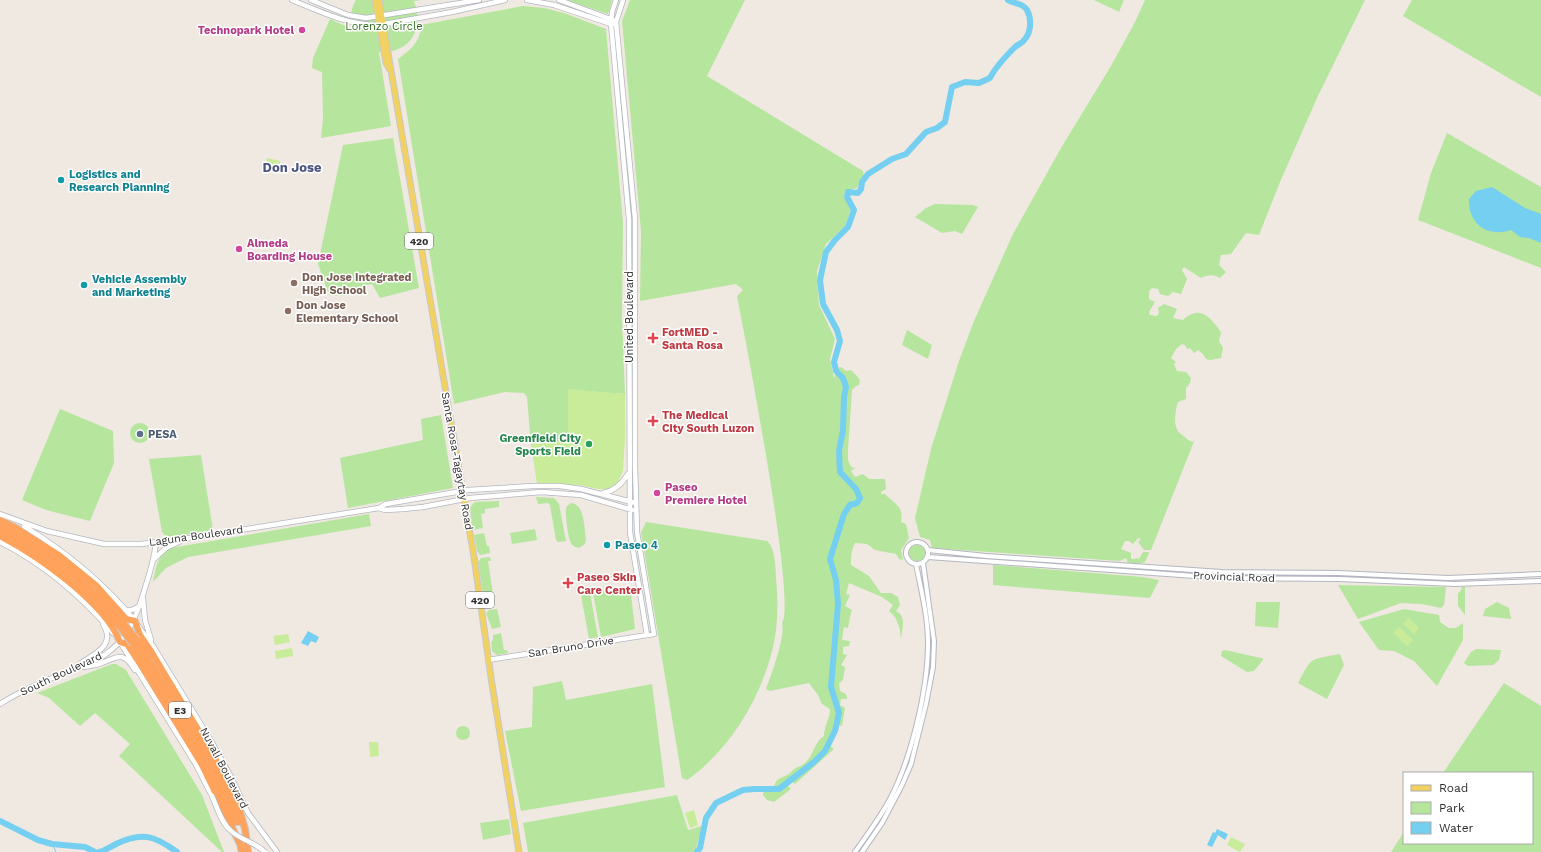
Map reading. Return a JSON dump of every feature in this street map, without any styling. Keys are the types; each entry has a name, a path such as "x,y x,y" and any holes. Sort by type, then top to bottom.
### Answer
{"highway":[{"path":"0,520 16,528 59,555 96,585 126,619 134,621 140,634 213,754 230,786 239,806 248,852"},
{"name":"E3","path":"0,525 38,546 76,574 100,596 135,642 222,780 238,819 248,852"},
{"name":"E3","path":"0,531 35,551 64,571 122,625"},
{"path":"0,536 34,556 75,588 116,630 120,642 126,644 139,662 202,765 239,842"},
{"name":"E3","path":"135,642 217,782 229,809 242,852"}],"main road":[{"path":"292,0 344,21 367,25 382,25 452,12 505,0"},
{"path":"311,0 348,15 366,18 380,17 479,0"},
{"name":"Santa Rosa-Tagaytay Road","path":"375,0 382,25 386,63 390,70 474,557 488,660 519,852"},
{"name":"Santa Rosa-Tagaytay Road","path":"379,0 380,17"},
{"path":"527,0 554,5 611,24 616,22 611,18 559,0"},
{"name":"United Boulevard","path":"616,0 611,18 611,24 629,219 628,473 630,532 647,635"},
{"name":"United Boulevard","path":"622,0 616,22 635,219 635,466 637,532 654,634"},
{"path":"601,493 608,492 615,488 624,480 628,473"},
{"path":"560,486 560,493"},
{"name":"Laguna Boulevard","path":"0,514 47,531 104,544 125,545 184,539 379,508 386,504 462,490 560,486 601,493 636,503"},
{"name":"Laguna Boulevard","path":"379,508 385,510 403,509 463,500 542,492 581,495 636,510"},
{"name":"Laguna Boulevard","path":"15,520 44,538 80,565 102,585 134,621"},
{"path":"154,559 166,548 184,539"},
{"path":"0,542 24,555 59,580 98,615 120,642"},
{"name":"South Boulevard","path":"0,704 27,688 100,657 120,642 134,621 140,606 154,559 156,543"},
{"path":"143,596 146,626 153,646"},
{"path":"125,610 132,610 140,606"},
{"path":"73,669 102,649 107,642 107,631 98,615"},
{"name":"Nuvali Boulevard","path":"134,621 153,646 226,768 248,813 277,852"},
{"name":"San Bruno Drive","path":"488,660 654,634"},
{"name":"Nuvali Boulevard","path":"120,642 195,763 212,796 222,820 228,829 265,852"},
{"path":"73,669 98,664 114,657 122,657 128,661 150,689"}],"street":[{"path":"914,542 920,542 925,545 928,550 928,557 923,563 916,564 909,560 906,555 906,550 909,545 914,542"},
{"name":"Provincial Road","path":"928,550 986,556 1222,572 1349,573 1448,578 1541,574"},
{"name":"Provincial Road","path":"928,557 1103,571 1223,578 1348,580 1455,584 1541,581"},
{"path":"862,852 882,823 902,785 911,764 926,704 933,667 934,641 923,563"},
{"path":"855,852 878,820 898,783 910,747 921,703 928,642 925,613 916,564"},
{"path":"1103,571 1104,564"},
{"path":"1251,572 1251,578"},
{"path":"1348,580 1349,573"}],"green space":[{"name":"Lorenzo Circle","path":"356,0 421,0 414,1 417,15 416,29 410,41 405,45 393,51 379,52 391,126 321,138 323,119 322,72 312,68 313,58 330,19 352,29 351,14"},
{"path":"566,0 612,0 608,14"},
{"path":"630,0 745,0 707,76 863,171 864,176 857,188 845,191 844,197 851,209 845,226 826,244 817,271 819,305 835,339 830,359 834,378 838,368 841,367 846,371 851,370 860,380 859,385 852,390 848,460 851,467 855,468 851,471 855,477 863,474 869,479 885,479 886,489 881,492 881,494 885,494 898,505 902,516 901,522 906,524 909,538 901,550 903,560 899,559 896,554 875,550 867,544 855,543 851,557 851,565 869,576 881,593 891,593 898,597 900,605 896,611 902,616 903,620 901,639 895,617 889,611 893,605 882,597 849,583 846,594 850,595 845,606 852,610 848,628 844,627 842,640 850,641 849,646 843,647 843,654 847,655 841,665 845,667 843,680 839,683 840,691 846,694 847,699 841,699 840,705 845,708 842,726 839,725 830,746 834,749 795,784 792,782 788,786 791,789 774,802 767,800 763,795 764,791 774,787 776,781 789,774 808,760 818,742 824,736 830,709 822,704 818,695 809,683 770,691 766,689 780,646 785,605 782,569 768,468 737,296 743,290 736,284 640,301 641,231 622,21"},
{"path":"1094,0 1124,0 1119,12"},
{"path":"1145,0 1365,0 1317,98 1280,182 1259,235 1246,233 1231,254 1221,255 1219,265 1226,272 1220,278 1210,275 1201,278 1184,267 1182,270 1187,279 1181,294 1173,292 1168,296 1160,294 1158,289 1152,288 1149,291 1149,299 1155,302 1149,312 1150,315 1157,316 1159,313 1158,308 1164,304 1177,309 1173,318 1183,320 1189,315 1195,313 1204,314 1209,317 1221,332 1219,341 1223,348 1221,358 1210,360 1206,359 1198,350 1194,353 1190,348 1187,349 1185,345 1182,344 1176,349 1171,358 1176,362 1174,364 1177,371 1186,372 1191,378 1190,383 1186,388 1186,399 1178,402 1175,415 1176,427 1178,431 1188,440 1193,442 1195,439 1151,550 1144,550 1138,542 1141,539 1138,538 1133,544 1129,541 1125,541 1121,549 1131,553 1131,559 1139,559 1143,552 1148,552 1149,553 1145,562 1138,564 1128,563 1126,558 1120,561 932,548 930,540 920,537 915,518 931,449 959,361 974,321 1013,234 1061,148 1111,66"},
{"path":"1412,0 1541,0 1541,97 1403,16"},
{"path":"523,6 544,8 564,13 606,29 623,223 622,319 625,394 569,390 568,438 531,445 527,397 524,393 505,392 454,404 398,59 417,41 421,25"},
{"path":"1447,133 1541,187 1541,268 1418,220 1431,173"},
{"path":"393,138 419,288 380,298 372,284 362,286 348,296 329,295 318,264 343,145"},
{"path":"267,158 280,161 279,169 265,167"},
{"path":"935,204 973,205 978,207 962,234 955,231 942,233 915,217 926,208"},
{"path":"907,330 932,345 928,359 902,345"},
{"path":"568,389 625,394 623,471 618,482 609,489 598,489 579,485 537,484 531,445 568,438"},
{"path":"60,409 113,431 114,463 90,521 46,510 22,500"},
{"path":"441,415 453,488 348,508 340,458 423,440 421,419"},
{"path":"140,423 147,426 150,433 147,440 140,443 133,440 130,433 133,426"},
{"path":"201,455 213,530 168,538 162,532 149,459"},
{"path":"536,497 554,498 559,504 566,541 558,542 556,540 550,505 548,503 538,504"},
{"path":"499,501 499,507 485,509 485,513 481,514 483,528 473,530 470,507 475,502"},
{"path":"571,503 576,504 583,517 586,539 585,544 579,548 575,547 570,540 566,519 566,509"},
{"path":"369,514 371,526 188,557 166,568 153,582 156,567 160,558 171,548"},
{"path":"646,522 767,541 772,548 776,570 777,622 775,637 764,677 744,717 732,735 703,767 687,780 682,778 641,532"},
{"path":"535,529 537,540 512,544 510,533"},
{"path":"484,533 490,553 480,555 477,551 474,535"},
{"path":"917,545 924,550 925,553 920,560 917,561 910,556 909,553 914,546"},
{"path":"490,557 491,561 488,561 494,600 488,601 484,598 478,562 481,558"},
{"path":"993,565 1142,577 1159,580 1150,598 993,585"},
{"path":"1338,585 1446,587 1444,605 1441,608 1422,604 1401,603 1358,619"},
{"path":"630,586 635,629 601,637 593,593"},
{"path":"1462,587 1465,587 1465,615 1458,606 1458,593"},
{"path":"590,593 598,637 589,639 581,595"},
{"path":"1256,602 1280,602 1278,628 1255,626"},
{"path":"1497,602 1509,608 1511,619 1483,616 1485,609"},
{"path":"497,609 501,627 492,629 486,613 489,610"},
{"path":"1404,609 1439,615 1440,622 1449,628 1456,628 1463,623 1463,640 1437,686 1414,661 1394,651 1379,650 1359,622"},
{"path":"1409,618 1419,628 1414,634 1403,624"},
{"path":"1399,627 1413,640 1407,646 1393,633"},
{"path":"501,633 504,650 507,650 508,653 497,655 492,651 491,642 493,640 493,635"},
{"path":"288,634 290,642 275,645 273,636"},
{"path":"292,648 293,656 276,659 275,651"},
{"path":"1476,649 1501,650 1499,660 1493,665 1468,666 1464,663 1471,652"},
{"path":"1225,650 1263,658 1263,660 1254,671 1247,672 1221,656 1222,651"},
{"path":"1340,654 1344,665 1327,699 1298,683 1313,660"},
{"path":"112,664 116,664 126,670 202,795 224,852 222,852 119,756 130,744 95,713 80,726 49,698 37,693"},
{"path":"562,681 566,700 652,684 665,787 521,811 505,731 532,727 533,687"},
{"path":"1504,683 1541,706 1541,852 1391,852 1403,834 1403,844 1533,844 1533,772 1444,772"},
{"path":"463,726 468,728 470,733 468,738 463,740 458,738 456,733 458,728"},
{"path":"369,742 378,742 379,756 370,757"},
{"path":"677,795 688,830 702,826 695,852 528,852 523,823"},
{"path":"694,810 698,825 690,828 685,813"},
{"path":"509,819 511,834 483,840 480,823"},
{"path":"1231,837 1245,844 1240,852 1227,845"}],"water":[{"path":"1492,187 1525,208 1541,214 1541,243 1529,238 1520,237 1511,230 1494,232 1487,230 1476,222 1472,216 1469,199 1476,191"},
{"path":"308,631 319,637 316,643 311,641 308,646 301,643"},
{"path":"1217,829 1228,834 1225,840 1218,835 1212,847 1207,845 1213,832 1215,833"}],"waterway":[{"path":"697,852 700,848 706,818 716,803 743,790 779,789 814,762 825,751 835,731 839,713 831,687 838,604 836,580 830,559 844,514 850,505 857,503 860,498 856,489 840,472 839,451 843,430 844,397 846,387 843,378 836,371 834,362 840,341 837,330 823,304 820,280 826,252 848,227 854,210 847,197 848,192 858,193 861,189 862,182 868,174 892,159 906,154 926,132 937,128 945,122 952,87 965,82 979,83 990,78 995,69 1027,36 1030,29 1029,14 1027,10 1023,6 1008,0"},
{"path":"0,821 38,840 52,844 85,847 95,852"},
{"path":"99,852 125,840 141,837 155,839 177,852"},
{"path":"52,844 56,852"}],"place":[{"name":"Technopark Hotel","path":"302,30"},
{"name":"Logistics and Research Planning","path":"61,180"},
{"name":"Almeda Boarding House","path":"239,249"},
{"name":"Don Jose Integrated High School","path":"294,283"},
{"name":"Vehicle Assembly and Marketing","path":"84,285"},
{"name":"Don Jose Elementary School","path":"288,311"},
{"name":"FortMED - Santa Rosa","path":"653,338"},
{"name":"The Medical City South Luzon","path":"653,421"},
{"name":"PESA","path":"140,434"},
{"name":"Greenfield City Sports Field","path":"589,444"},
{"name":"Paseo Premiere Hotel","path":"657,493"},
{"name":"Paseo 4","path":"607,545"},
{"name":"Paseo Skin Care Center","path":"568,583"}],"district":[{"name":"Don Jose","path":"292,167"}]}
